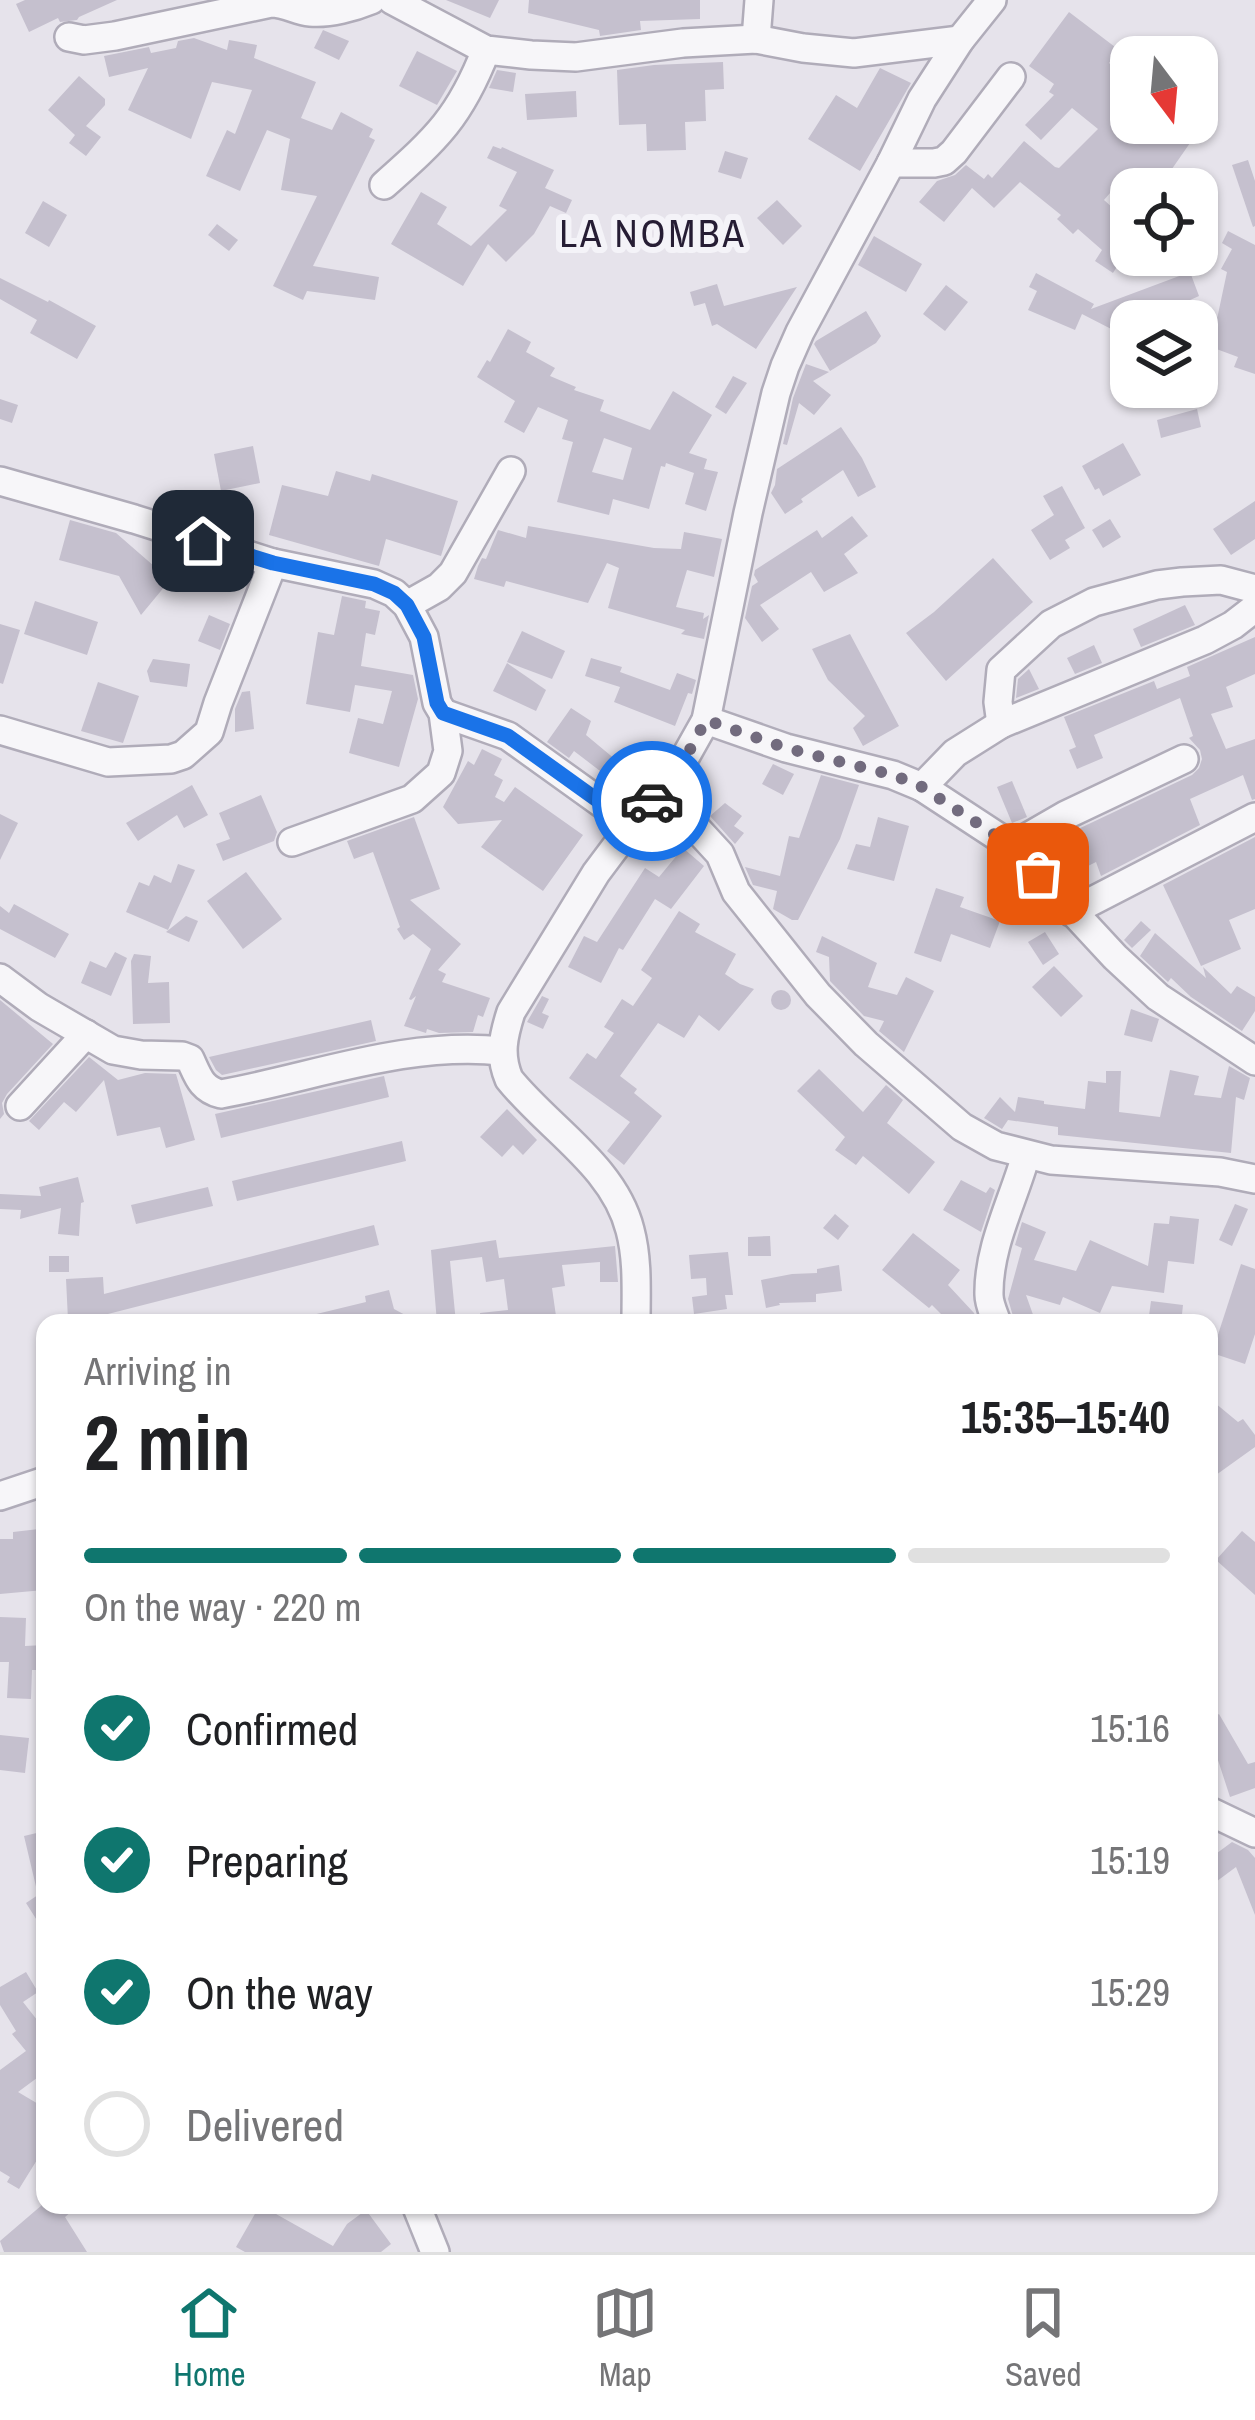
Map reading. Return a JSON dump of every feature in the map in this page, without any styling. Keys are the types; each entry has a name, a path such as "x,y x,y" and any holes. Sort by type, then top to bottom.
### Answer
{"street":[{"path":"69,38 115,36 271,3 308,13 370,0"},
{"path":"392,0 486,50 576,57 756,39 854,53 960,40"},
{"path":"756,39 759,0"},
{"path":"636,1314 634,1250 621,1204 596,1170 509,1079 503,1035 511,1012 586,888 680,768 706,720 748,514 785,366 922,99 992,0"},
{"path":"384,185 435,140 454,116 486,50"},
{"path":"891,163 944,161 1011,77"},
{"path":"407,605 453,574 511,471"},
{"path":"0,481 273,563 374,584 407,605 424,637 443,713 448,751 441,773 412,799 292,842"},
{"path":"0,730 108,762 172,759 183,754 209,732 273,563"},
{"path":"1001,724 1001,670 1051,624 1094,602 1157,585 1221,580 1255,589"},
{"path":"922,787 955,753 1001,724 1171,655 1233,625 1255,608"},
{"path":"443,713 508,736 632,825"},
{"path":"706,720 922,787 1012,846 1114,957 1158,997 1255,1060"},
{"path":"1012,846 1184,760"},
{"path":"662,790 720,854 736,892 794,969 866,1044 962,1127 996,1147 1026,1156 1255,1179"},
{"path":"1071,912 1255,817"},
{"path":"0,978 113,1050 190,1059 202,1085 220,1094 388,1056 439,1049 502,1051"},
{"path":"20,1106 86,1034"},
{"path":"994,1314 988,1299 997,1237 1026,1156"},
{"path":"0,1496 36,1484"},
{"path":"1218,1814 1255,1833"},
{"path":"420,2214 435,2252"}],"building":[{"path":"25,0 117,0 77,20 60,22 58,18 29,32 16,4"},
{"path":"446,0 499,0 490,18"},
{"path":"529,0 700,0 700,19 640,21 641,30 600,36 599,30 528,13"},
{"path":"1069,12 1110,43 1110,144 1189,144 1173,168 1110,168 1110,193 1104,200 1110,205 1110,271 1095,261 1102,250 1078,229 1073,234 1057,219 1061,215 1020,182 994,208 972,188 944,222 919,202 937,181 966,165 984,179 988,174 992,178 1024,141 1059,168 1098,129 1072,108 1041,140 1025,125 1054,95 1049,92 1054,84 1029,66"},
{"path":"323,30 349,41 339,60 314,48"},
{"path":"194,38 227,50 229,40 257,45 254,58 316,82 301,118 332,130 341,112 373,129 369,137 375,140 313,266 379,277 375,300 307,291 303,300 273,286 317,196 281,190 290,139 267,130 240,191 206,176 227,130 235,134 252,90 212,82 191,139 128,110 148,68 109,77 104,56 149,47 151,53 176,48 178,41"},
{"path":"417,51 457,71 437,105 399,86"},
{"path":"723,62 724,89 705,90 706,121 685,122 686,150 647,151 646,124 619,125 617,70"},
{"path":"880,68 911,83 860,171 808,139 836,95 857,108"},
{"path":"497,70 516,73 513,92 489,88"},
{"path":"79,76 105,99 86,126 101,137 86,156 69,143 75,135 48,110"},
{"path":"576,91 577,117 527,120 525,94"},
{"path":"493,146 554,170 545,188 572,200 566,213 550,206 534,234 506,262 488,244 463,286 391,244 421,192 447,207 437,224 471,246 507,210 499,206 517,172 487,158"},
{"path":"725,151 748,158 741,179 718,172"},
{"path":"1248,160 1255,181 1253,227 1232,165"},
{"path":"777,200 802,226 783,245 757,218"},
{"path":"43,201 67,215 49,247 25,233"},
{"path":"217,224 238,240 229,251 208,235"},
{"path":"1228,231 1255,245 1255,374 1234,367 1238,357 1218,350 1218,314 1227,272 1221,269 1232,249 1222,243"},
{"path":"874,236 922,264 906,292 858,265"},
{"path":"1036,273 1094,304 1091,309 1110,302 1110,328 1082,314 1075,330 1028,310 1037,291 1029,287"},
{"path":"1179,276 1192,276 1199,296 1190,300 1115,300"},
{"path":"0,278 96,326 77,359 30,333 37,320 0,299"},
{"path":"717,284 724,306 797,287 756,349 717,324 712,326 705,303 694,306 690,292"},
{"path":"946,285 968,302 945,331 923,314"},
{"path":"866,311 881,336 830,371 814,344"},
{"path":"508,329 531,342 526,352 555,368 550,376 604,400 600,411 650,430 673,391 712,415 689,453 707,459 704,469 718,472 706,511 685,504 694,473 666,463 661,466 649,509 613,499 609,515 557,502 573,442 562,439 568,420 538,407 524,433 504,422 515,401 477,377","holes":["604,438 632,448 623,480 592,472"]},
{"path":"806,364 829,372 813,381 831,395 814,415 799,403 787,445 783,444 793,398"},
{"path":"733,376 747,383 726,414 715,407"},
{"path":"0,399 18,405 12,423 0,419"},
{"path":"1197,409 1201,427 1161,438 1157,420"},
{"path":"841,427 876,487 858,497 843,470 785,514 771,493 777,469"},
{"path":"1123,443 1141,475 1103,496 1082,466"},
{"path":"253,446 260,483 221,491 214,454"},
{"path":"336,471 370,481 372,474 458,501 441,556 386,539 379,566 269,535 282,485 328,496"},
{"path":"1062,486 1085,528 1065,540 1070,548 1050,560 1031,530 1054,515 1043,496"},
{"path":"1255,501 1255,539 1231,555 1213,529"},
{"path":"852,516 868,536 844,554 858,573 824,592 811,572 760,605 779,629 762,642 745,618 752,586 758,582 755,570 817,530 822,538"},
{"path":"1110,519 1121,537 1103,548 1092,530"},
{"path":"70,520 116,533 170,580 141,615 119,576 59,560"},
{"path":"528,526 654,548 681,549 684,532 722,539 714,577 687,570 676,607 704,613 703,619 709,615 704,639 608,608 619,568 607,563 588,603 506,581 504,587 474,579 498,530 526,538"},
{"path":"993,558 1033,602 946,681 906,633"},
{"path":"342,596 366,601 365,608 380,611 375,635 366,633 361,666 413,675 418,699 399,767 349,753 358,718 383,724 392,691 355,685 350,712 306,704 318,632 334,635"},
{"path":"35,601 98,622 87,655 24,634"},
{"path":"1185,605 1195,625 1141,647 1133,629"},
{"path":"209,615 230,624 220,650 198,641"},
{"path":"0,624 20,630 3,684 0,683"},
{"path":"522,631 565,651 552,679 507,662"},
{"path":"850,634 899,726 863,746 853,728 865,716 828,680 812,649"},
{"path":"1255,637 1255,674 1226,687 1233,707 1211,714 1226,749 1255,739 1255,799 1243,775 1190,799 1200,825 1101,876 1096,862 1066,877 1041,850 1192,775 1202,759 1189,738 1193,736 1180,698 1094,735 1103,758 1077,769 1069,750 1076,747 1064,717 1154,681 1157,689 1190,676 1187,667"},
{"path":"1094,645 1102,663 1075,674 1067,658"},
{"path":"591,658 670,690 677,673 696,680 675,726 614,702 620,687 585,676"},
{"path":"153,659 190,664 187,687 150,682 147,671"},
{"path":"507,663 546,690 536,711 493,691"},
{"path":"1029,669 1039,689 1016,698 1018,679"},
{"path":"98,682 139,696 123,743 81,731"},
{"path":"250,691 254,729 235,732 235,709 242,692"},
{"path":"571,708 591,721 586,735 616,760 612,765 629,776 621,787 574,751 569,758 547,742"},
{"path":"482,749 502,759 494,775 503,780 495,797 504,802 515,787 583,835 543,891 481,847 502,820 458,824 443,807 468,761 474,765"},
{"path":"773,764 794,774 783,795 762,784"},
{"path":"821,775 859,785 840,839 798,920 792,920 773,909 777,891 753,885 745,867 780,876 789,836 799,838"},
{"path":"1012,781 1027,817 1012,823 997,787"},
{"path":"192,785 208,815 184,828 177,815 138,841 126,823"},
{"path":"261,795 277,832 274,841 223,861 216,844 230,839 219,813"},
{"path":"725,803 742,816 734,826 744,833 735,844 710,816"},
{"path":"0,814 18,823 0,860"},
{"path":"414,817 440,889 410,900 461,944 438,970 446,974 442,982 490,998 473,1032 427,1029 426,1033 404,1026 416,996 409,999 431,949 413,934 404,940 373,852 354,859 347,841"},
{"path":"878,817 909,826 894,881 847,869 856,844 870,847"},
{"path":"1255,837 1255,909 1229,920 1241,949 1201,966 1163,885"},
{"path":"683,848 704,866 671,909 655,899 623,950 619,948 601,983 568,967 584,936 597,942 645,868 659,877"},
{"path":"178,864 195,870 168,930 126,912 139,882 149,886 154,875 171,883"},
{"path":"246,872 282,919 243,949 207,901"},
{"path":"936,888 964,897 960,907 1000,921 990,948 951,934 941,962 914,953"},
{"path":"14,904 69,934 55,958 0,929 0,906 9,913"},
{"path":"679,911 700,924 695,932 736,954 725,974 754,989 719,1031 699,1015 684,1038 658,1023 620,1076 662,1116 624,1165 607,1151 630,1122 569,1078 587,1053 596,1059 614,1033 604,1027 622,999 633,1006 652,978 641,970"},
{"path":"186,916 198,921 189,942 166,932"},
{"path":"1141,921 1151,930 1132,948 1124,940"},
{"path":"1045,932 1059,954 1043,965 1028,942"},
{"path":"1155,933 1231,994 1237,986 1255,997 1255,1011 1242,1031 1171,978 1168,982 1140,956"},
{"path":"822,936 877,963 868,987 897,995 906,977 934,991 904,1052 879,1031 884,1021 864,1016 830,981 829,957 816,952"},
{"path":"115,952 127,958 111,996 81,983 90,961 106,968"},
{"path":"134,954 151,956 148,983 169,982 170,1023 133,1024"},
{"path":"1054,966 1083,996 1061,1017 1032,987"},
{"path":"781,990 791,1000 781,1010 771,1000"},
{"path":"542,996 549,999 542,1013 549,1016 543,1029 527,1022"},
{"path":"0,1000 53,1044 7,1094 0,1119"},
{"path":"1131,1009 1159,1019 1152,1042 1124,1035"},
{"path":"371,1020 376,1041 222,1075 209,1057"},
{"path":"89,1057 118,1080 145,1073 176,1074 195,1140 166,1148 160,1127 117,1136 104,1080 76,1112 64,1102 39,1130 29,1121"},
{"path":"1229,1066 1250,1078 1244,1100 1236,1097 1231,1153 1058,1135 1058,1127 1008,1120 1002,1129 984,1118 1000,1097 1015,1112 1018,1097 1085,1109 1088,1081 1106,1083 1106,1071 1121,1071 1119,1112 1160,1117 1170,1070 1199,1076 1194,1095 1221,1098"},
{"path":"819,1069 863,1112 886,1085 903,1100 887,1123 935,1162 909,1194 863,1156 856,1165 835,1150 845,1137 797,1091"},
{"path":"384,1076 389,1097 221,1138 215,1114"},
{"path":"507,1109 537,1140 523,1155 513,1145 502,1157 480,1137"},
{"path":"402,1141 406,1161 237,1201 232,1181"},
{"path":"78,1177 84,1202 79,1236 58,1234 61,1208 20,1219 21,1210 0,1209 0,1194 41,1196 39,1187"},
{"path":"961,1180 986,1193 990,1187 995,1190 981,1232 943,1210"},
{"path":"208,1187 213,1206 136,1224 131,1205"},
{"path":"1235,1204 1248,1209 1232,1246 1219,1240"},
{"path":"835,1214 849,1226 838,1240 823,1228"},
{"path":"1170,1216 1199,1219 1194,1264 1168,1261 1164,1293 1112,1286 1100,1313 1063,1297 1060,1305 1026,1295 1033,1314 1012,1314 1008,1299 1022,1248 1015,1245 1022,1222 1046,1232 1034,1260 1076,1271 1090,1240 1148,1266 1154,1223 1169,1224"},
{"path":"374,1225 379,1245 108,1314 68,1314 66,1279 103,1277 104,1294"},
{"path":"913,1233 960,1270 948,1285 974,1314 941,1314 882,1270"},
{"path":"770,1236 771,1256 748,1256 748,1237"},
{"path":"496,1240 499,1258 615,1246 618,1282 600,1282 600,1262 562,1265 565,1286 552,1288 556,1314 480,1314 508,1310 504,1279 486,1282 482,1257 450,1261 455,1314 436,1314 431,1250"},
{"path":"728,1252 733,1295 725,1295 727,1309 694,1314 692,1297 707,1295 706,1278 691,1279 689,1255"},
{"path":"49,1256 69,1256 69,1272 49,1272"},
{"path":"1241,1264 1255,1269 1255,1334 1245,1364 1218,1355 1218,1335"},
{"path":"839,1265 842,1291 816,1294 816,1302 766,1308 761,1280 817,1273 817,1269"},
{"path":"389,1290 394,1309 403,1314 316,1314 366,1302 365,1296"},
{"path":"1151,1301 1183,1305 1182,1314 1149,1314"},
{"path":"1218,1405 1238,1422 1243,1419 1255,1435 1255,1447 1218,1474"},
{"path":"36,1529 36,1591 0,1594 0,1539 13,1539 13,1532"},
{"path":"1242,1531 1255,1542 1255,1595 1218,1562"},
{"path":"0,1617 26,1618 25,1646 36,1645 31,1699 7,1698 9,1662 0,1662"},
{"path":"1218,1715 1248,1764 1255,1762 1255,1788 1230,1797 1218,1760"},
{"path":"0,1735 29,1738 25,1773 0,1770"},
{"path":"36,1833 36,1887 24,1836"},
{"path":"1232,1842 1255,1858 1255,1915 1236,1867 1218,1880 1218,1852"},
{"path":"36,1896 36,1919 26,1903"},
{"path":"26,1972 36,1989 23,2002 36,2019 36,2079 18,2092 36,2103 36,2162 19,2189 0,2171 0,2070 26,2051 12,2034 16,2031 0,2005 0,1987"},
{"path":"36,2210 36,2214 68,2214 65,2217 87,2252 4,2252 0,2241"},
{"path":"255,2214 276,2214 333,2246 347,2224 369,2214 391,2244 381,2252 245,2252 236,2247"}],"way so far":[{"path":"652,801 680,768 706,720 922,787 1012,846 1038,874"}],"district":[{"name":"LA NOMBA","path":"653,233"}],"route":[{"path":"203,541 394,593 407,605 424,637 443,713 508,736 632,825 652,801"}]}
